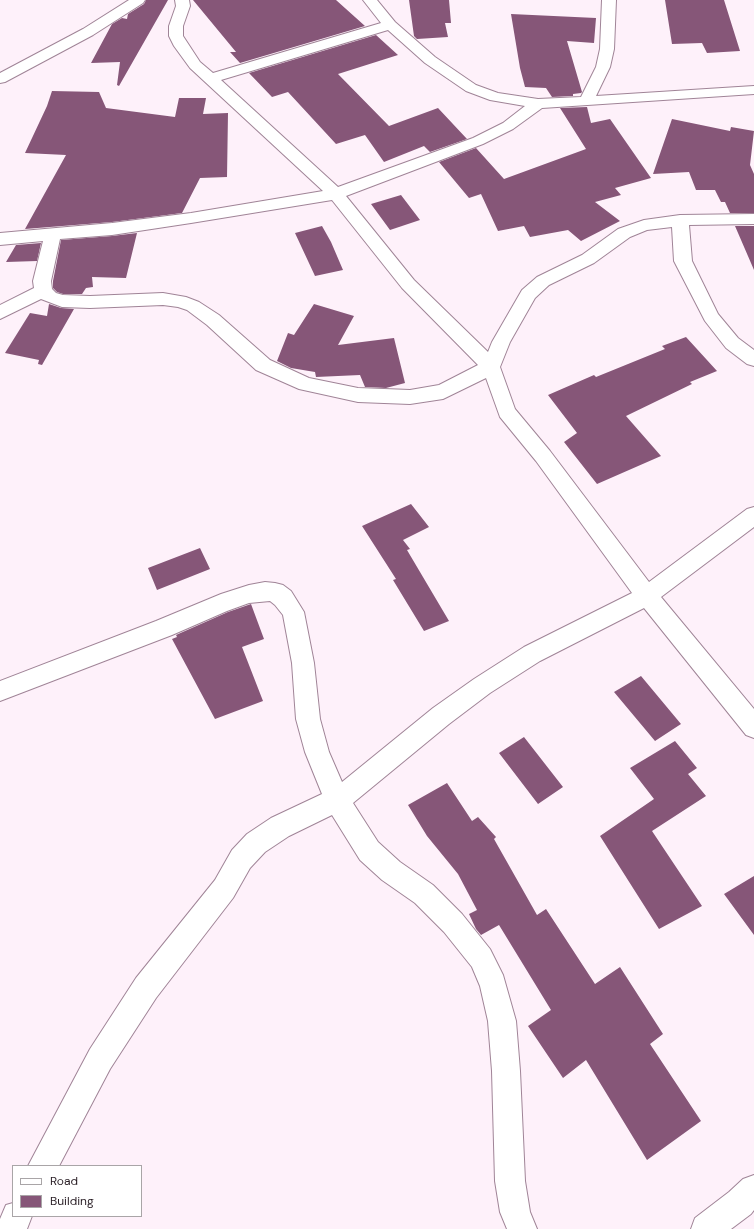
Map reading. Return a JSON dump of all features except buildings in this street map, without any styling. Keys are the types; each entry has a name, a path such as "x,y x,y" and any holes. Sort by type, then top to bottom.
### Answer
{"street":[{"path":"0,80 88,32 138,0"},
{"path":"182,0 183,6 176,26 176,36 181,46 195,65 336,194 408,284 491,367 507,412 542,456 647,596 754,726"},
{"path":"370,0 390,25 430,60 471,88 495,97 538,104 754,90"},
{"path":"586,102 603,67 607,49 609,0"},
{"path":"210,79 390,25"},
{"path":"0,239 191,218 336,194 478,141 508,126 538,104"},
{"path":"53,234 42,281 43,291 50,297 62,301 90,302 163,299 180,301 193,306 213,320 262,365 306,384 358,395 410,397 443,392 491,367 501,342 528,294 543,281 588,259 624,233 644,225 680,220 754,219"},
{"path":"680,220 683,261 711,317 732,343 754,359"},
{"path":"0,314 43,291"},
{"path":"44,1165 100,1059 150,982 224,889 241,859 256,842 280,827 337,800 369,776 441,716 482,686 532,654 647,596 754,515"},
{"path":"0,691 164,628 221,603 264,591 275,592 284,598 293,612 303,663 308,719 317,752 337,800 369,851 391,871 424,894 453,923 481,958 493,985 502,1021 510,1181 517,1223"},
{"path":"706,1229 740,1203 754,1190"},
{"path":"11,1229 17,1217"}]}
